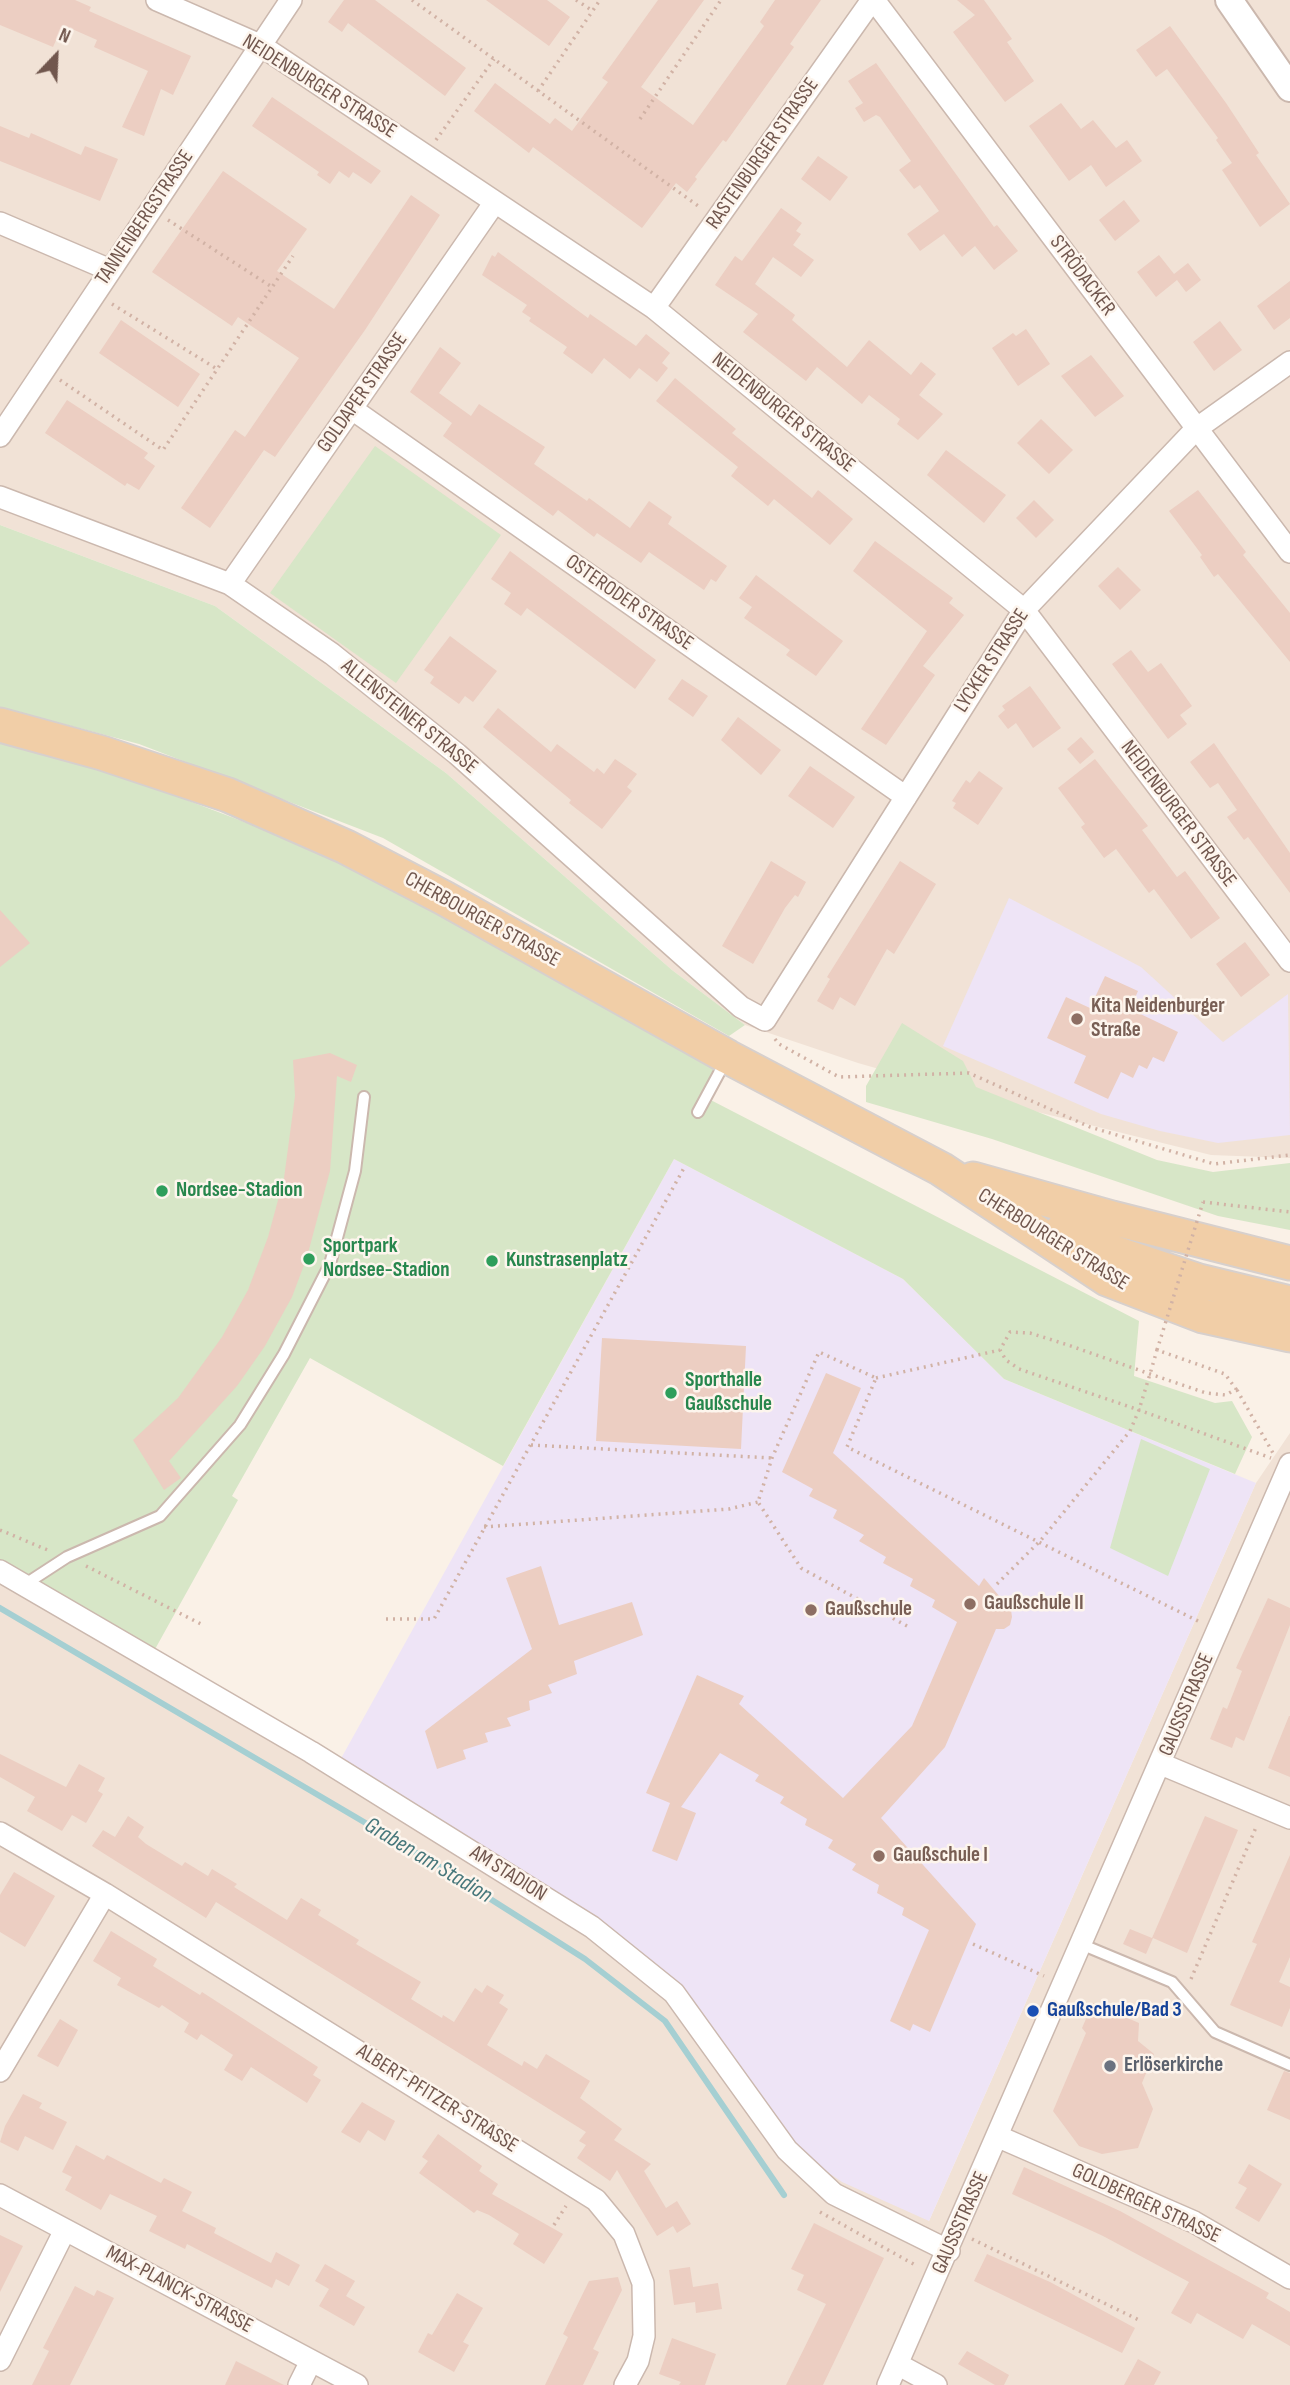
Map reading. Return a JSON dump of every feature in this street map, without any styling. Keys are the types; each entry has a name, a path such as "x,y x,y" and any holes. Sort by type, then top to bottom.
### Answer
{"main road":[{"name":"CHERBOURGER STRASSE","path":"0,725 102,752 215,791 346,847 444,898 728,1057 941,1169 1107,1279 1202,1316 1290,1335"},
{"name":"CHERBOURGER STRASSE","path":"941,1169 1125,1222 1290,1263"},
{"path":"941,1169 1004,1204 1106,1250 1199,1281 1290,1303"}],"street":[{"name":"NEIDENBURGER STRASSE","path":"157,0 260,45 654,308 1024,610 1290,961"},
{"name":"TANNENBERGSTRASSE","path":"0,436 291,0"},
{"name":"RASTENBURGER STRASSE","path":"654,308 873,0"},
{"name":"STRÖDACKER","path":"873,0 1290,552"},
{"path":"1229,0 1290,88"},
{"name":"GOLDAPER STRASSE","path":"230,584 495,202"},
{"path":"0,223 110,270"},
{"name":"LYCKER STRASSE","path":"765,1020 1024,610 1196,429 1290,362"},
{"name":"OSTERODER STRASSE","path":"352,409 906,797"},
{"name":"ALLENSTEINER STRASSE","path":"0,497 230,584 332,654 457,754 741,1007 765,1020"},
{"name":"GAUSSSTRASSE","path":"888,2385 954,2242 1290,1464"},
{"name":"AM STADION","path":"0,1571 311,1752 592,1927 674,1993 787,2150 834,2194 954,2242"},
{"path":"1161,1764 1290,1818"},
{"name":"ALBERT-PFITZER-STRASSE","path":"0,1833 104,1894 596,2200 624,2235 643,2283 644,2336 638,2361 625,2385"},
{"path":"0,2071 104,1894"},
{"name":"GOLDBERGER STRASSE","path":"999,2137 1194,2222 1290,2278"},
{"name":"MAX-PLANCK-STRASSE","path":"0,2195 357,2385"},
{"path":"0,2360 65,2230"},
{"path":"299,2385 311,2361"},
{"path":"899,2365 936,2385"}],"lane":[{"path":"698,1112 728,1057"},
{"path":"24,1585 67,1557 160,1516 240,1425 284,1354 330,1264 355,1171 364,1097"},
{"path":"1083,1945 1171,1982 1215,2032 1290,2065"}],"path":[{"path":"412,0 717,219"},
{"path":"576,0 593,11"},
{"path":"538,91 600,0"},
{"path":"640,119 721,0"},
{"path":"425,155 494,59"},
{"path":"151,209 272,287"},
{"path":"44,370 163,450 293,256"},
{"path":"95,293 217,369"},
{"path":"765,1020 779,1044 839,1077 969,1073 1090,1127 1214,1164 1290,1155"},
{"path":"386,1619 434,1619 684,1168"},
{"path":"997,1584 1041,1540 1130,1431 1139,1410 1203,1202 1290,1212"},
{"path":"758,1502 772,1458 819,1352 876,1378 1000,1350 1010,1332 1030,1333 1217,1395 1226,1395 1236,1389"},
{"path":"1000,1350 1006,1360 1019,1369 1278,1461 1225,1374 1157,1350"},
{"path":"876,1378 847,1447 1041,1540 1218,1632"},
{"path":"531,1445 772,1458"},
{"path":"484,1527 729,1509 758,1502"},
{"path":"758,1502 801,1568 907,1626"},
{"path":"0,1530 118,1580 203,1625"},
{"path":"1184,1996 1265,1807"},
{"path":"973,1944 1065,1985"},
{"path":"816,2207 825,2217 938,2277"},
{"path":"954,2242 1141,2321"}],"shaded area":[{"path":"0,0 1290,0 1290,1158 1211,1155 977,1097 858,1063 745,1025 672,970 446,773 215,606 0,525"},
{"name":"Kita Neidenburger Straße","path":"1009,898 1141,967 1223,1042 1288,994 1290,1135 1218,1143 1160,1131 1101,1114 943,1046"},
{"name":"Gaußschule","path":"674,1159 903,1279 1004,1379 1256,1483 929,2221 842,2182 791,2147 681,1988 339,1762"},
{"path":"1290,1433 1290,2385 0,2385 0,1561 597,1922 929,2221 1256,1483"}],"green space":[{"path":"375,446 501,535 396,683 270,593"},
{"path":"0,525 215,606 446,773 672,970 745,1025 729,1036 383,838 139,744 0,707"},
{"name":"Sportpark Nordsee-Stadion","path":"0,742 113,772 297,842 434,910 715,1066 701,1095 1139,1321 1134,1376 1215,1403 1232,1401 1252,1437 1235,1474 1004,1379 903,1279 674,1159 503,1466 310,1358 232,1496 238,1500 154,1651 0,1561"},
{"path":"902,1023 963,1061 976,1087 1157,1160 1213,1172 1290,1163 1290,1230 1218,1216 992,1139 866,1102 866,1086"},
{"path":"1141,1439 1210,1469 1168,1576 1110,1548"}],"building":[{"path":"0,0 75,0 91,7 89,11 191,56 173,95 161,89 144,136 122,127 148,71 94,47 97,40 63,25 53,47 0,25"},
{"path":"344,0 375,0 466,68 445,96 348,23 342,32 328,22"},
{"path":"486,0 547,0 570,17 549,46"},
{"path":"658,0 704,0 641,87 693,125 764,26 760,22 775,0 821,0 790,44 794,47 726,142 723,140 695,177 697,179 687,192 676,183 642,228 533,147 529,153 474,111 495,83 550,124 555,118 572,131 608,82 602,78"},
{"path":"957,0 984,0 1012,39 1007,42 1034,81 1005,102 953,32 975,15"},
{"path":"1170,26 1226,103 1259,153 1256,155 1290,204 1260,227 1222,170 1232,163 1216,140 1218,138 1167,69 1156,77 1136,50"},
{"path":"876,63 994,227 997,225 1018,251 994,270 975,246 962,257 944,234 920,251 907,234 939,211 920,185 914,189 899,170 911,161 880,117 876,115 864,122 855,108 863,103 848,81"},
{"path":"272,97 381,171 371,184 353,172 349,178 339,171 330,184 317,175 319,172 252,126"},
{"path":"1061,103 1081,129 1093,120 1116,148 1127,140 1142,161 1106,187 1091,165 1069,181 1029,126"},
{"path":"0,126 29,138 31,133 81,155 85,146 118,159 100,201 0,161"},
{"path":"818,156 848,177 830,201 801,179"},
{"path":"223,171 307,229 277,271 334,309 411,195 440,215 365,330 275,457 264,450 210,528 181,508 235,430 245,437 299,358 238,317 232,326 152,272"},
{"path":"1124,200 1140,221 1115,241 1099,220"},
{"path":"781,208 802,223 796,231 801,234 793,245 814,260 801,277 773,257 755,284 795,315 792,320 847,367 869,340 911,375 921,362 936,374 919,395 943,414 918,440 897,424 900,419 869,395 862,404 817,367 806,381 743,332 758,314 715,285 735,256 742,261"},
{"path":"498,252 588,318 590,314 636,346 646,334 670,353 662,363 668,368 657,382 639,368 630,379 604,358 592,374 563,353 567,347 529,321 531,318 522,312 527,305 482,275 492,255 495,257"},
{"path":"1159,255 1174,274 1188,263 1201,280 1186,292 1177,280 1156,297 1137,272"},
{"path":"1290,281 1290,318 1274,330 1257,306"},
{"path":"121,320 200,374 178,407 99,353"},
{"path":"1220,321 1242,350 1214,371 1193,342"},
{"path":"1026,329 1050,364 1018,386 992,348 1013,333 1016,336"},
{"path":"440,347 461,363 439,393 471,416 479,404 545,447 534,464 587,501 589,498 630,528 649,501 672,517 668,524 727,566 716,582 711,579 704,590 649,552 641,563 597,533 594,537 558,510 553,516 443,436 452,423 410,392"},
{"path":"1091,355 1124,396 1095,417 1061,376"},
{"path":"675,378 736,429 732,433 812,498 818,490 853,519 830,545 774,499 768,506 731,476 738,467 656,401"},
{"path":"67,400 148,453 144,458 155,466 139,490 127,483 125,486 45,433"},
{"path":"1041,419 1073,450 1049,474 1017,443"},
{"path":"946,450 1006,495 984,523 927,475"},
{"path":"1198,490 1246,552 1243,555 1290,613 1290,662 1218,574 1214,577 1200,557 1202,555 1169,511"},
{"path":"1034,500 1054,520 1036,538 1016,518"},
{"path":"875,541 953,598 949,603 964,615 923,666 935,675 886,745 861,729 927,631 853,571"},
{"path":"510,551 656,660 635,689 527,608 521,616 504,604 511,593 491,579"},
{"path":"1118,567 1141,590 1120,610 1098,586"},
{"path":"756,575 843,641 816,676 786,655 790,650 744,618 752,607 739,598"},
{"path":"450,636 497,671 473,702 465,696 459,704 430,683 434,677 424,670"},
{"path":"1131,650 1148,672 1161,663 1192,706 1180,715 1187,724 1168,739 1112,664"},
{"path":"682,679 708,696 693,717 668,699"},
{"path":"1030,686 1061,728 1033,748 1016,723 1008,729 998,716 1005,710 1002,706"},
{"path":"498,708 551,752 557,744 594,772 597,768 604,774 615,759 637,774 627,787 632,791 602,829 483,727"},
{"path":"738,717 781,750 761,775 721,740"},
{"path":"1081,737 1094,752 1080,764 1067,749"},
{"path":"1214,743 1290,853 1290,893 1248,837 1244,840 1227,817 1237,810 1218,783 1210,788 1190,762"},
{"path":"1095,759 1148,826 1142,830 1177,877 1185,871 1220,918 1191,939 1154,889 1149,893 1116,849 1104,858 1081,827 1085,824 1058,788"},
{"path":"810,766 855,797 833,828 788,796"},
{"path":"979,771 1003,788 978,825 953,808 956,803 952,801 966,780 970,783"},
{"path":"771,861 806,882 798,897 795,895 785,908 753,964 722,946"},
{"path":"900,861 936,884 894,954 887,949 855,1006 840,997 833,1010 817,1001 830,979 827,977"},
{"path":"0,910 30,943 0,967"},
{"path":"1245,942 1270,975 1241,997 1216,964"},
{"path":"1105,976 1138,991 1130,1009 1178,1032 1164,1062 1153,1057 1147,1069 1139,1065 1133,1078 1121,1072 1108,1099 1074,1083 1086,1056 1047,1038 1066,997 1090,1008"},
{"path":"330,1053 357,1065 351,1082 337,1076 330,1171 307,1257 292,1297 265,1346 237,1386 169,1461 181,1478 164,1490 133,1440 178,1398 222,1337 248,1290 268,1237 284,1178 295,1096 293,1060"},
{"name":"Sporthalle Gaußschule","path":"602,1338 746,1346 741,1449 596,1441"},
{"path":"826,1373 861,1388 833,1453 979,1586 984,1578 1011,1610 1010,1625 1004,1629 996,1629 945,1747 881,1818 976,1924 930,2032 913,2024 910,2031 890,2021 929,1930 902,1915 904,1908 877,1893 879,1885 852,1870 856,1864 828,1848 833,1840 805,1825 807,1819 780,1803 784,1797 755,1781 759,1775 720,1753 681,1807 696,1813 677,1861 652,1851 670,1803 646,1793 697,1675 744,1696 739,1704 843,1798 912,1726 957,1622 932,1607 935,1600 910,1586 913,1579 883,1563 886,1557 859,1541 864,1535 833,1518 837,1510 809,1496 813,1489 782,1472"},
{"path":"541,1566 559,1625 632,1602 643,1635 574,1661 577,1674 548,1685 552,1693 529,1701 530,1710 507,1718 511,1726 485,1733 488,1742 463,1750 466,1759 437,1769 425,1731 532,1649 506,1578"},
{"path":"1268,1598 1290,1608 1290,1625 1244,1741 1236,1737 1232,1748 1210,1739 1223,1707 1227,1709 1242,1671 1236,1668"},
{"path":"1290,1716 1290,1777 1268,1768"},
{"path":"0,1754 66,1787 79,1764 105,1778 98,1791 103,1794 86,1823 72,1815 62,1831 27,1811 35,1797 0,1777"},
{"path":"128,1816 144,1827 138,1837 146,1844 182,1866 185,1862 208,1876 212,1869 237,1884 234,1887 287,1920 301,1898 321,1910 318,1915 359,1940 356,1944 421,1982 411,1999 442,2018 443,2015 454,2022 475,1988 482,1993 487,1985 504,1995 499,2003 508,2009 487,2045 522,2066 524,2061 537,2069 546,2054 590,2081 580,2098 622,2129 614,2140 651,2164 644,2171 666,2208 677,2201 691,2224 677,2233 673,2226 657,2236 617,2170 610,2181 577,2158 586,2145 579,2141 586,2132 216,1902 206,1918 92,1846 103,1830 115,1837"},
{"path":"1205,1816 1238,1830 1187,1953 1153,1938 1146,1954 1123,1944 1130,1929 1152,1938"},
{"path":"1290,1855 1290,1957 1279,1982 1290,1987 1290,2008 1282,2027 1230,2005 1257,1944 1252,1942"},
{"path":"14,1872 55,1896 25,1947 0,1932 0,1895"},
{"path":"111,1931 157,1959 153,1966 200,1995 202,1992 318,2067 313,2075 321,2080 307,2103 251,2067 242,2081 224,2070 233,2055 201,2034 197,2040 184,2032 189,2023 162,2005 159,2008 117,1985 121,1978 93,1961"},
{"name":"Erlöserkirche","path":"1093,2003 1139,2023 1138,2041 1154,2054 1142,2083 1153,2109 1138,2148 1102,2154 1079,2146 1053,2111 1086,2033 1082,2028"},
{"path":"60,2019 78,2030 58,2067 37,2056"},
{"path":"1284,2071 1290,2073 1290,2120 1267,2110"},
{"path":"23,2094 42,2103 39,2108 67,2122 53,2150 25,2136 18,2151 0,2142 5,2126"},
{"path":"362,2102 395,2121 385,2141 368,2130 360,2143 341,2132"},
{"path":"438,2134 482,2166 479,2171 498,2184 492,2194 563,2234 544,2264 513,2244 519,2234 489,2215 477,2210 474,2213 419,2173 428,2161 422,2157"},
{"path":"76,2145 104,2160 107,2155 161,2183 164,2178 192,2192 182,2211 216,2228 214,2233 271,2263 276,2252 300,2265 289,2286 276,2279 272,2288 187,2244 185,2249 149,2231 157,2216 110,2194 101,2210 65,2190 72,2177 62,2172"},
{"path":"1249,2164 1282,2184 1259,2222 1235,2208 1247,2188 1238,2183"},
{"path":"1024,2167 1120,2211 1269,2293 1266,2298 1290,2312 1290,2346 1252,2324 1243,2339 1197,2313 1191,2324 1171,2313 1189,2282 1103,2236 1012,2194"},
{"path":"814,2223 884,2258 823,2385 786,2385 826,2304 797,2290 804,2275 791,2269"},
{"path":"0,2235 23,2246 0,2292"},
{"path":"987,2254 1050,2282 1135,2328 1122,2353 974,2281"},
{"path":"325,2264 355,2281 346,2296 365,2307 354,2326 319,2306 329,2289 315,2281"},
{"path":"690,2267 693,2287 718,2283 722,2309 696,2313 695,2302 674,2305 669,2270"},
{"path":"618,2277 622,2290 593,2349 599,2352 583,2385 545,2385 568,2337 563,2334 589,2281"},
{"path":"75,2286 94,2296 97,2290 114,2298 70,2385 32,2385 49,2351 43,2348"},
{"path":"457,2293 483,2308 463,2342 469,2345 454,2372 418,2352 428,2333 432,2335"},
{"path":"672,2338 716,2354 705,2385 679,2385 681,2382 659,2374"},
{"path":"967,2351 1009,2375 1004,2385 995,2385 958,2364"},
{"path":"1138,2359 1161,2372 1154,2385 1124,2385"},
{"path":"236,2361 284,2385 225,2385"}],"waterway":[{"name":"Graben am Stadion","path":"0,1608 432,1862 585,1959 665,2021 784,2195"}],"place":[{"name":"Kita Neidenburger Straße","path":"1077,1019"},
{"name":"Nordsee-Stadion","path":"162,1191"},
{"name":"Sportpark Nordsee-Stadion","path":"309,1259"},
{"name":"Kunstrasenplatz","path":"492,1261"},
{"name":"Sporthalle Gaußschule","path":"671,1393"},
{"name":"Gaußschule II","path":"970,1604"},
{"name":"Gaußschule","path":"811,1610"},
{"name":"Gaußschule I","path":"879,1856"},
{"name":"Gaußschule/Bad 3","path":"1033,2011"},
{"name":"Erlöserkirche","path":"1110,2066"}]}
